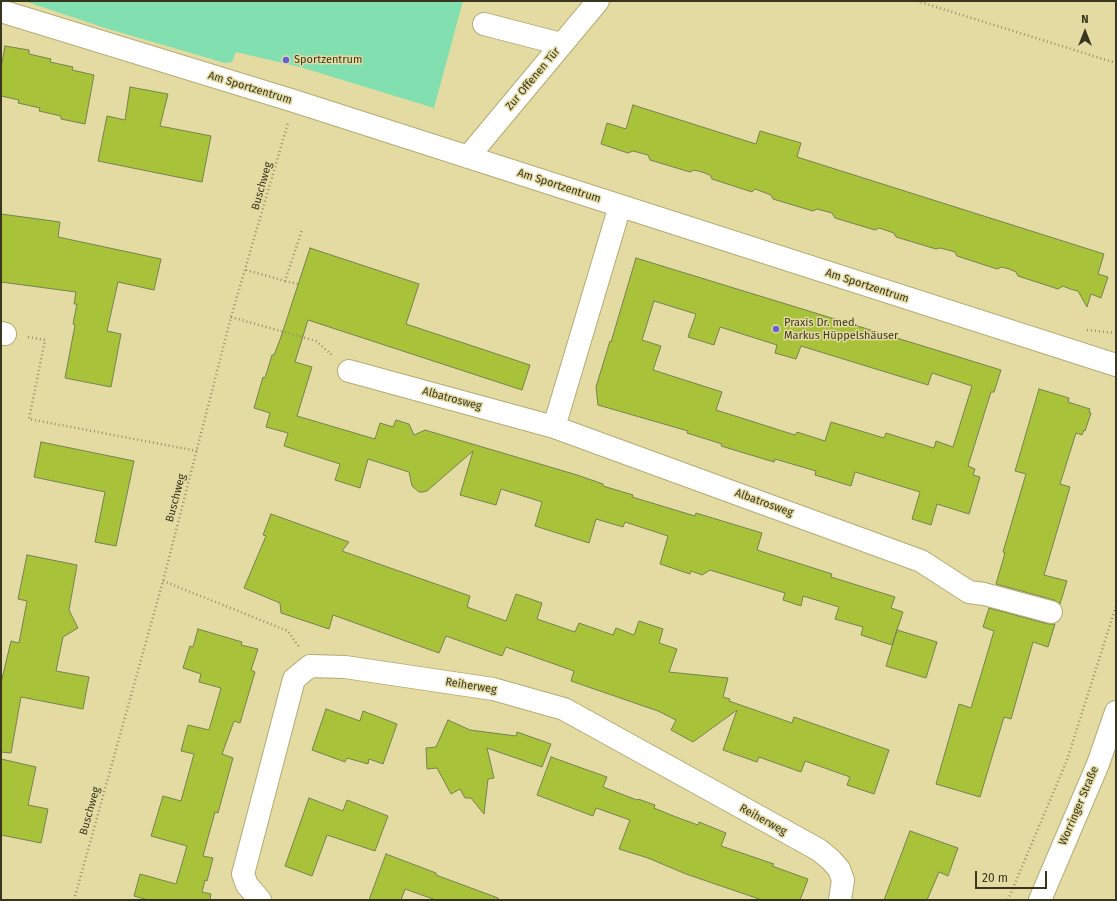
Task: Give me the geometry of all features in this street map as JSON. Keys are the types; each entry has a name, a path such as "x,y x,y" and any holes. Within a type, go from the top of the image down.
{"street":[{"name":"Zur Offenen Tür","path":"468,157 598,1"},
{"name":"Am Sportzentrum","path":"1,11 294,101 1116,365"},
{"path":"484,24 561,44"},
{"path":"554,427 620,206"},
{"name":"Albatrosweg","path":"349,371 554,427 921,561 969,592 984,594 1051,612"},
{"path":"260,900 247,885 243,874 294,679 310,666"},
{"name":"Reiherweg","path":"310,666 345,667 493,689 564,709 819,850 839,869 843,880 840,900"},
{"name":"Worringer Straße","path":"1040,900 1098,764 1116,712"}],"path":[{"path":"918,1 1116,63"},
{"name":"Buschweg","path":"74,900 163,581 231,317 246,270 294,101"},
{"path":"285,281 302,230"},
{"path":"246,270 298,284"},
{"path":"231,317 316,341 349,371"},
{"path":"1083,329 1116,333"},
{"path":"46,340 29,419 197,451"},
{"path":"163,581 288,631 310,666"},
{"path":"1008,900 1067,760 1116,606"}],"green space":[{"path":"24,1 463,1 434,108 300,67 236,52 232,62 225,63 105,28"}],"building":[{"path":"5,46 29,50 29,54 51,59 50,62 73,67 72,70 94,75 85,124 61,119 61,116 39,111 40,108 18,103 19,100 1,96 1,68"},
{"path":"130,87 168,94 160,126 211,136 202,182 98,161 107,116 125,120"},
{"path":"633,105 756,144 760,131 801,143 797,157 1104,254 1098,274 1108,277 1101,298 1091,294 1087,307 1078,291 1063,286 1058,289 1018,276 1016,272 1009,269 1002,267 997,269 957,256 955,252 940,248 936,249 896,237 894,233 879,228 875,230 835,218 832,213 817,209 813,211 773,199 771,195 755,189 752,192 712,179 710,175 702,172 694,170 690,172 650,160 648,155 633,151 628,153 601,144 607,123 626,129"},
{"path":"1,214 60,222 58,237 161,259 154,290 118,282 107,331 121,334 111,387 65,378 75,325 73,324 77,304 74,304 76,292 1,282"},
{"path":"310,248 419,284 406,324 530,365 522,390 308,320 295,362 312,367 297,416 375,439 380,423 393,427 396,420 409,424 414,435 425,430 577,475 603,484 603,486 633,495 632,497 695,516 696,513 762,533 757,550 832,574 831,577 895,597 891,608 903,612 892,645 861,635 863,627 835,619 839,607 803,596 801,606 783,600 785,593 710,570 702,575 691,571 690,574 660,564 668,536 625,522 623,527 596,519 589,543 535,526 542,502 501,489 496,505 460,495 473,451 427,491 419,492 412,486 409,472 368,459 360,488 335,480 340,464 284,446 288,433 266,427 270,413 254,408 263,377 265,378 272,355 274,355 281,337"},
{"path":"636,258 1001,370 994,392 991,392 968,466 975,469 973,475 980,477 969,514 937,504 931,525 912,519 920,492 855,472 851,486 815,475 816,471 775,459 774,462 721,446 722,444 687,433 688,431 598,405 596,387 610,341 611,342","holes":["654,301 696,314 688,337 714,345 720,327 777,345 775,353 796,359 801,346 928,385 932,373 972,386 953,447 936,441 934,448 886,433 884,438 831,422 825,441 797,432 795,435 716,410 722,392 653,370 661,346 642,340"]},
{"path":"1039,389 1069,398 1068,402 1090,409 1089,412 1091,413 1085,431 1084,430 1082,435 1076,433 1060,484 1070,487 1044,575 1067,581 1060,604 1054,600 996,584 1005,553 1003,552 1026,474 1015,471"},
{"path":"41,442 134,461 116,546 95,542 105,492 34,477"},
{"path":"271,514 349,542 342,551 470,596 467,607 506,621 516,594 542,603 537,619 575,632 579,623 613,635 616,628 634,635 639,621 663,629 659,643 677,649 669,672 728,678 723,697 730,699 729,701 792,723 794,717 889,750 874,794 847,785 850,777 805,761 801,772 759,757 757,762 723,750 737,710 693,742 671,730 676,720 658,711 571,681 574,671 506,647 502,656 446,636 439,653 333,615 329,629 281,613 280,603 244,588 266,536 263,535"},
{"path":"27,555 77,565 69,610 78,628 63,637 56,671 89,677 83,709 21,697 11,753 1,752 1,683 11,641 19,643 27,601 18,599"},
{"path":"989,608 1048,624 1055,624 1048,647 1033,642 1011,719 1004,717 980,797 936,784 959,704 971,708 994,631 983,627"},
{"path":"198,629 242,642 241,645 258,649 251,670 255,672 240,723 234,721 222,754 233,758 218,813 215,812 203,856 213,858 207,881 205,880 202,892 211,894 210,900 148,900 134,896 140,874 176,884 187,846 151,836 163,796 181,801 194,754 181,751 188,725 209,730 221,688 199,682 201,674 183,668 190,646 193,647"},
{"path":"897,630 937,642 926,678 886,666"},
{"path":"326,709 360,721 363,711 397,724 383,764 369,759 368,764 347,758 345,762 312,750"},
{"path":"448,720 470,730 516,736 517,732 551,744 542,767 487,748 494,778 488,779 484,814 471,798 465,798 460,789 451,794 437,768 427,769 426,748 436,747"},
{"path":"551,757 607,777 603,787 655,805 654,808 676,817 698,825 699,822 726,833 721,846 774,864 772,866 808,879 800,900 762,900 686,874 648,858 619,849 630,820 596,808 593,816 537,795"},
{"path":"1,759 36,767 28,805 48,809 41,843 1,835"},
{"path":"309,798 343,811 347,800 388,816 375,851 327,835 312,876 285,866"},
{"path":"910,831 958,848 948,876 939,872 927,900 884,900"},
{"path":"386,854 436,873 436,875 498,898 498,900 436,900 405,889 401,900 369,900"}],"place":[{"name":"Sportzentrum","path":"286,60"},
{"name":"Praxis Dr. med. Markus Hüppelshäuser","path":"776,329"}]}
